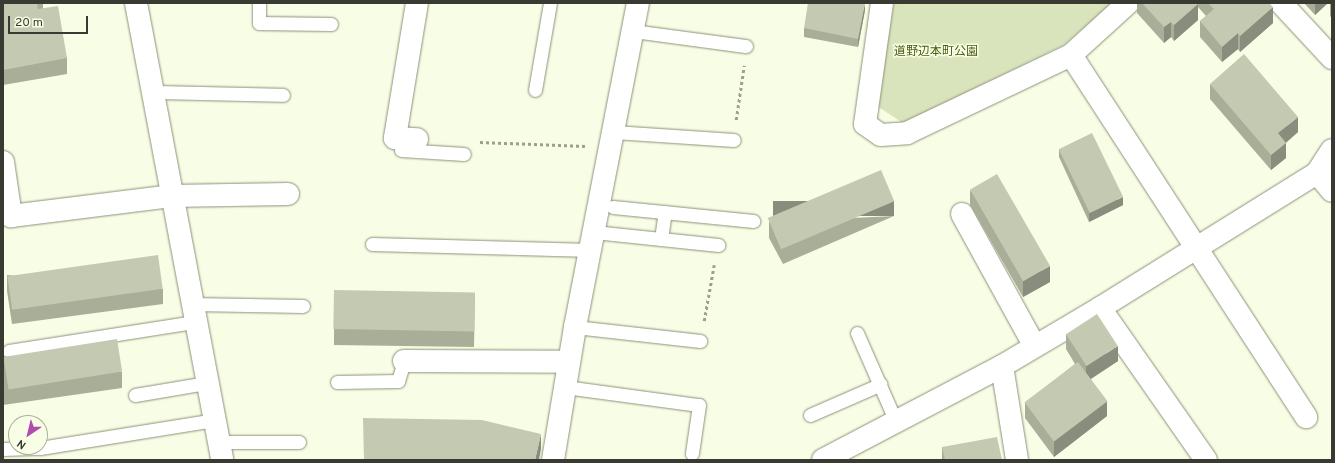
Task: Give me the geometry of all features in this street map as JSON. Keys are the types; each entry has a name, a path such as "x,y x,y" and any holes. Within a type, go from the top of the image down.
{"street":[{"path":"136,3 220,451"},
{"path":"411,146 395,138 417,3"},
{"path":"553,460 575,327 613,140 638,3"},
{"path":"882,3 865,124 881,135 907,133 1071,55 1128,3"},
{"path":"1281,3 1332,58"},
{"path":"1071,55 1306,417"},
{"path":"823,460 1002,366 1034,345 1100,308 1317,172 1332,150"},
{"path":"3,162 10,216 171,196 288,194"},
{"path":"1317,172 1332,191"},
{"path":"962,214 1034,345"},
{"path":"1100,308 1206,460"},
{"path":"404,361 569,362"},
{"path":"1002,366 1017,460"}],"lane":[{"path":"259,3 259,23 331,24"},
{"path":"535,90 550,3"},
{"path":"633,31 746,46"},
{"path":"152,92 283,95"},
{"path":"613,140 734,140"},
{"path":"411,146 464,154"},
{"path":"614,207 753,221"},
{"path":"662,239 665,212"},
{"path":"372,244 662,239 718,245"},
{"path":"9,351 194,313 303,306"},
{"path":"575,327 700,341"},
{"path":"857,333 881,384 896,422"},
{"path":"337,382 398,381 404,361"},
{"path":"134,395 207,383"},
{"path":"810,415 881,384"},
{"path":"565,387 699,405 692,453"},
{"path":"3,449 40,448 214,420"},
{"path":"220,451 299,442"}],"path":[{"path":"734,140 746,46"},
{"path":"472,142 613,140"},
{"path":"700,341 718,245"}],"green space":[{"name":"道野辺本町公園","path":"894,3 1112,3 1064,45 903,123 877,106"}],"building":[{"path":"3,3 37,3 38,9 58,6 67,58 3,70"},
{"path":"808,3 865,3 858,39 804,28"},
{"path":"1142,3 1198,4 1174,25 1171,22 1164,27"},
{"path":"1208,3 1269,3 1273,7 1240,36 1238,33 1222,47 1200,21 1214,9"},
{"path":"1244,54 1298,117 1278,133 1286,143 1271,155 1210,84"},
{"path":"1092,133 1123,197 1090,213 1059,149"},
{"path":"881,170 894,201 781,249 768,218"},
{"path":"997,174 1050,266 1023,281 970,190"},
{"path":"158,255 163,289 12,310 7,276"},
{"path":"334,290 475,292 474,331 333,329"},
{"path":"1097,314 1118,346 1087,366 1066,334"},
{"path":"117,339 122,372 9,390 3,357"},
{"path":"1078,362 1107,401 1054,441 1024,402"},
{"path":"363,418 482,420 541,434 535,460 364,460"},
{"path":"997,437 1002,460 945,460 942,447"}]}
